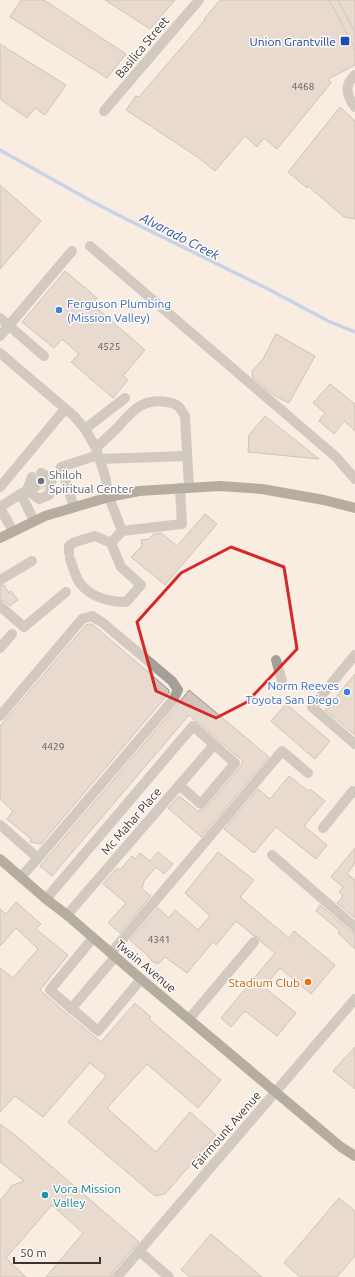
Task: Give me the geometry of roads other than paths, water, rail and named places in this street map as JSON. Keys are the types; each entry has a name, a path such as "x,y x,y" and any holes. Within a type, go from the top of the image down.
{"main road":[{"path":"0,538 45,516 109,497 139,490 220,486 262,489 324,500 355,508"},
{"name":"Twain Avenue","path":"0,859 341,1147 355,1156"}],"street":[{"name":"Basilica Street","path":"104,111 199,0"},
{"path":"355,75 348,83 348,90 349,98 355,107"},
{"path":"90,246 336,457 355,479"},
{"path":"0,336 72,251"},
{"path":"0,318 44,356"},
{"path":"0,353 74,416 85,429 98,454 109,497 122,531"},
{"path":"85,429 125,398"},
{"path":"98,454 130,413 145,403 160,401 173,403 179,406 185,416 187,456 182,524 122,531 111,543"},
{"path":"0,487 65,409"},
{"path":"74,507 62,474 61,467 98,454 187,456"},
{"path":"13,531 0,508 36,486 62,474"},
{"path":"34,521 36,475 36,486"},
{"path":"95,536 111,543 120,567 140,584 126,602 111,601 96,597 80,583 69,556 69,546 75,542 95,536"},
{"path":"0,580 32,561"},
{"path":"0,606 24,627 66,592"},
{"path":"0,716 82,619 92,616 103,623 172,681 178,690 174,700 21,877"},
{"path":"0,648 12,634"},
{"path":"355,655 312,707 355,744"},
{"path":"276,660 282,681"},
{"path":"46,899 192,726 235,763 201,804 179,785"},
{"name":"Mc Mahar Place","path":"67,915 214,745"},
{"path":"71,1009 113,955 282,751 308,773"},
{"path":"323,828 353,791 355,793"},
{"path":"0,826 38,858"},
{"path":"272,855 355,927"},
{"path":"93,938 50,990 71,1009 98,1031 141,979"},
{"path":"189,1019 254,942"},
{"name":"Fairmount Avenue","path":"117,1277 355,999"},
{"path":"139,1252 169,1277"}],"waterway":[{"name":"Alvarado Creek","path":"0,150 128,220 270,290 328,321 355,332"}],"tunnel":[{"path":"35,487 44,483"}],"tram line":[{"path":"329,0 355,49"},
{"path":"338,0 355,32"}],"place":[{"name":"Union Grantville","path":"345,41"},
{"name":"Ferguson Plumbing (Mission Valley)","path":"59,310"},
{"name":"Shiloh Spiritual Center","path":"41,481"},
{"name":"Norm Reeves Toyota San Diego","path":"347,692"},
{"name":"Stadium Club","path":"308,982"},
{"name":"Vora Mission Valley","path":"45,1195"}]}
